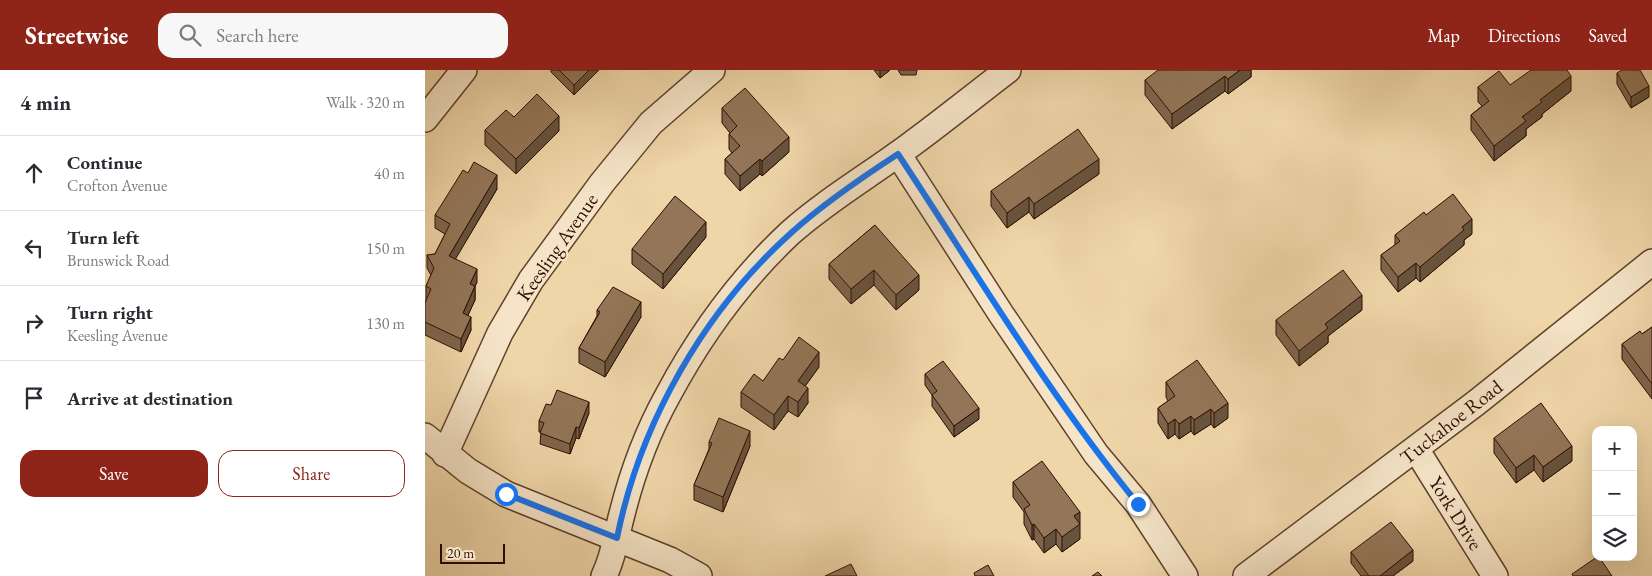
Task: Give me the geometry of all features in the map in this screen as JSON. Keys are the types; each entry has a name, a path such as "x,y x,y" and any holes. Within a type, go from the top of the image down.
{"street":[{"path":"425,119 464,70"},
{"name":"Keesling Avenue","path":"445,454 500,333 531,280 602,183 651,123 712,70"},
{"path":"605,576 613,555 629,491 667,396 694,349 725,304 760,263 791,232 843,191 898,154 1007,70"},
{"path":"898,154 1001,314 1097,454 1138,504 1185,576"},
{"name":"Tuckahoe Road","path":"1246,576 1416,449 1652,262"},
{"path":"425,436 445,454 506,494 669,560 699,576"},
{"name":"York Drive","path":"1416,449 1495,576"}],"building":[{"path":"559,70 589,70 574,85"},
{"path":"1158,70 1240,70 1228,79 1225,76 1172,114 1145,80"},
{"path":"1531,70 1567,70 1571,76 1540,100 1542,102 1522,117 1526,121 1494,146 1471,115 1489,101 1478,87 1499,71 1510,85"},
{"path":"1622,70 1640,70 1649,86 1631,97 1617,73"},
{"path":"745,88 789,137 762,161 760,159 740,176 725,159 740,146 729,134 737,126 722,108"},
{"path":"537,94 559,116 516,159 485,130 506,110 514,117"},
{"path":"1078,129 1099,159 1034,204 1029,197 1007,213 991,191"},
{"path":"474,162 497,175 449,256 477,269 470,284 475,286 463,313 471,317 461,339 425,322 425,303 431,289 426,286 434,268 427,255 435,254 450,224 435,215 463,170 468,173"},
{"path":"1453,194 1472,219 1462,227 1464,230 1420,267 1416,263 1398,277 1381,255 1400,241 1395,235 1424,212 1426,215"},
{"path":"675,196 706,222 663,274 632,249"},
{"path":"875,225 919,275 896,295 874,270 851,289 829,264"},
{"path":"1343,270 1362,295 1325,324 1328,328 1299,351 1276,320"},
{"path":"613,287 641,302 605,362 579,348 600,312 597,310"},
{"path":"1652,327 1652,384 1622,344 1640,331 1642,334"},
{"path":"799,337 819,352 798,381 808,388 798,402 788,396 774,415 741,392 754,374 763,381 779,358 783,360"},
{"path":"1197,360 1228,403 1214,413 1211,409 1194,420 1191,416 1179,424 1175,419 1168,424 1158,408 1175,396 1166,382"},
{"path":"943,361 979,408 954,426 932,395 937,391 925,374"},
{"path":"557,390 589,402 579,428 576,427 570,444 540,433 544,423 539,421 546,404 551,405"},
{"path":"1541,403 1572,446 1543,467 1534,455 1516,468 1494,438"},
{"path":"719,418 750,431 723,497 694,485 712,443 709,442"},
{"path":"1042,461 1080,512 1074,516 1080,524 1062,537 1056,529 1044,538 1034,524 1032,525 1024,509 1030,505 1013,482"},
{"path":"1391,522 1413,550 1380,576 1369,576 1351,552"},
{"path":"1592,560 1602,561 1612,576 1573,576 1572,574"},
{"path":"851,564 857,576 825,576"},
{"path":"988,565 994,576 975,576 974,573"},
{"path":"1098,572 1102,576 1092,576"}],"route":[{"path":"506,494 617,538 629,491 642,454 667,396 694,349 725,304 760,263 791,232 843,191 898,154 1001,314 1097,454 1138,504"}]}
